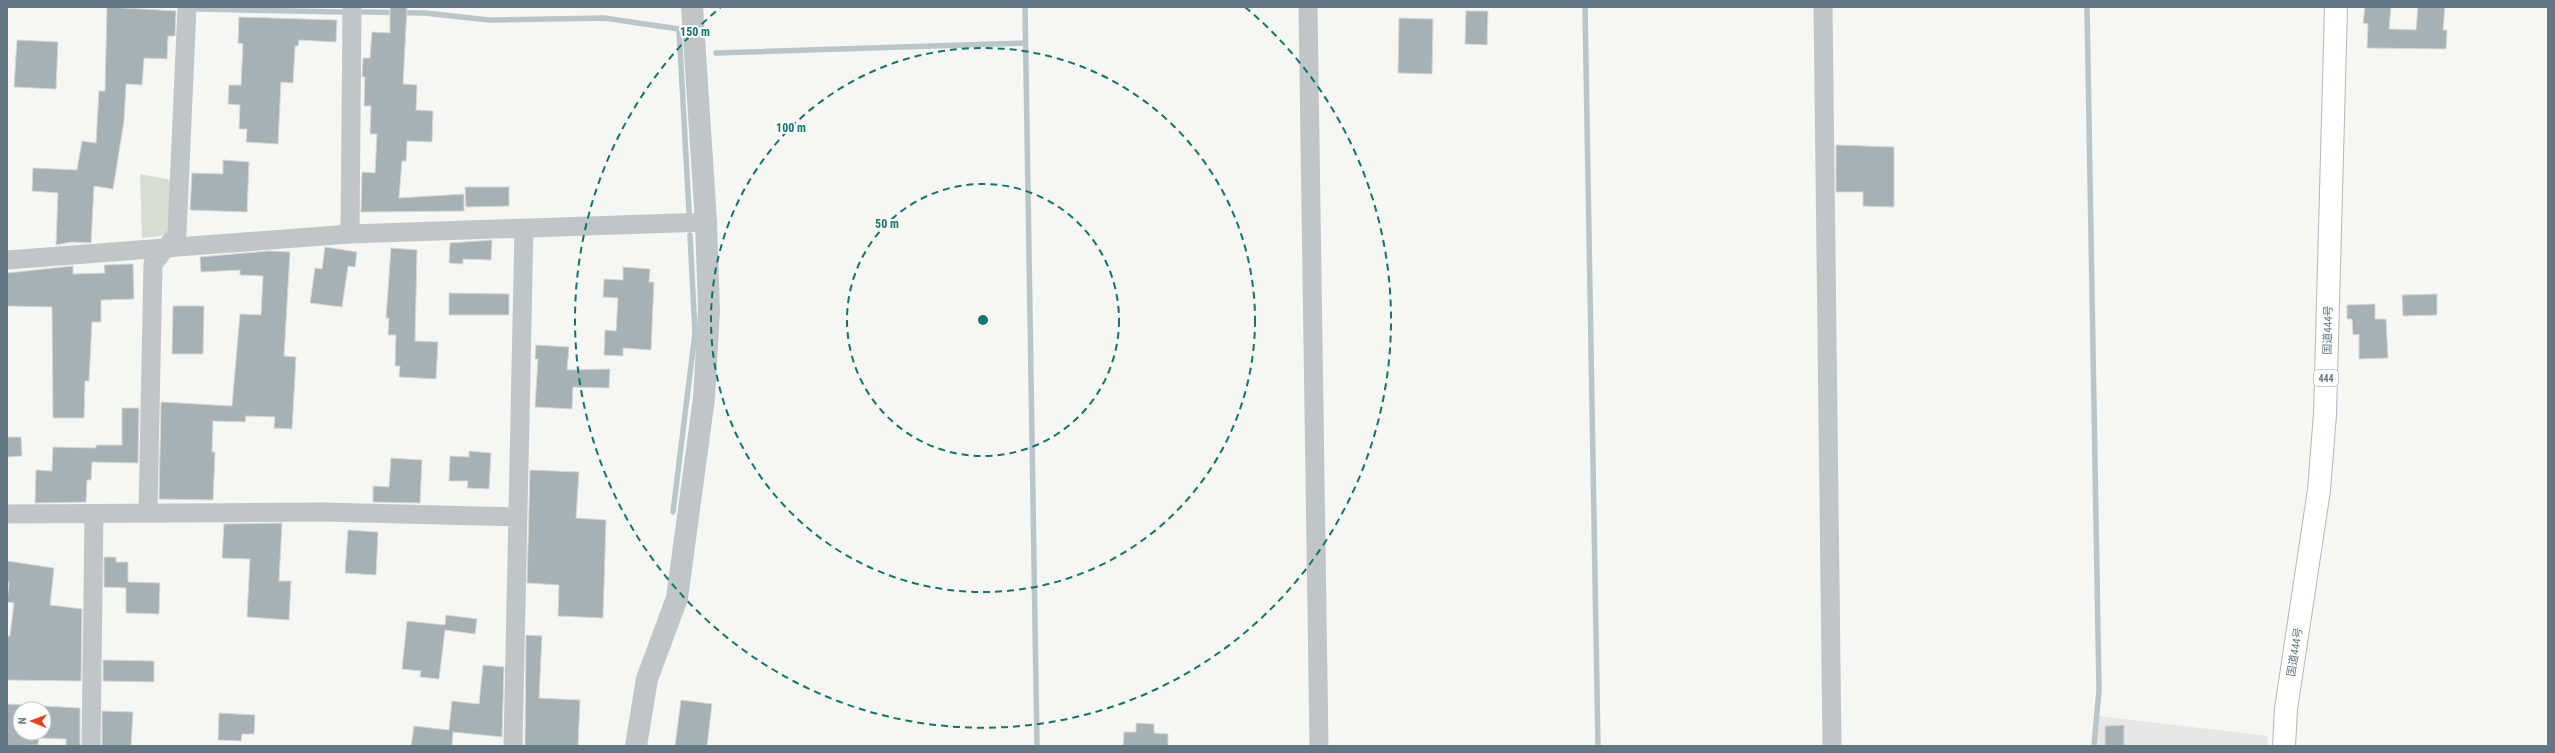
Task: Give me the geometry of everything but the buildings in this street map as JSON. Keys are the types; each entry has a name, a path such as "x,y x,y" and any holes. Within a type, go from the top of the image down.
{"highway":[{"name":"国道444号","path":"2284,746 2286,709 2319,490 2325,414 2336,7"}],"street":[{"path":"148,512 153,264 177,234 187,7"},
{"path":"350,234 352,7"},
{"path":"636,746 648,678 677,598 703,406 709,310 706,222 692,7"},
{"path":"1308,7 1319,746"},
{"path":"1823,7 1832,746"},
{"path":"7,260 350,234 706,222"},
{"path":"513,746 524,228"},
{"path":"7,514 94,514 148,512 412,513 518,517"},
{"path":"91,746 94,514"}],"shaded area":[{"path":"140,174 172,180 169,235 142,238"},
{"path":"2099,716 2268,736 2267,746 2097,746"}],"waterway":[{"path":"1025,7 1037,746"},
{"path":"1585,7 1598,746"},
{"path":"2087,7 2099,690 2094,746"},
{"path":"198,9 343,12"},
{"path":"363,12 425,13 489,20 604,18 679,29 689,211"},
{"path":"716,53 1025,43"},
{"path":"673,512 695,333 690,235"}]}
